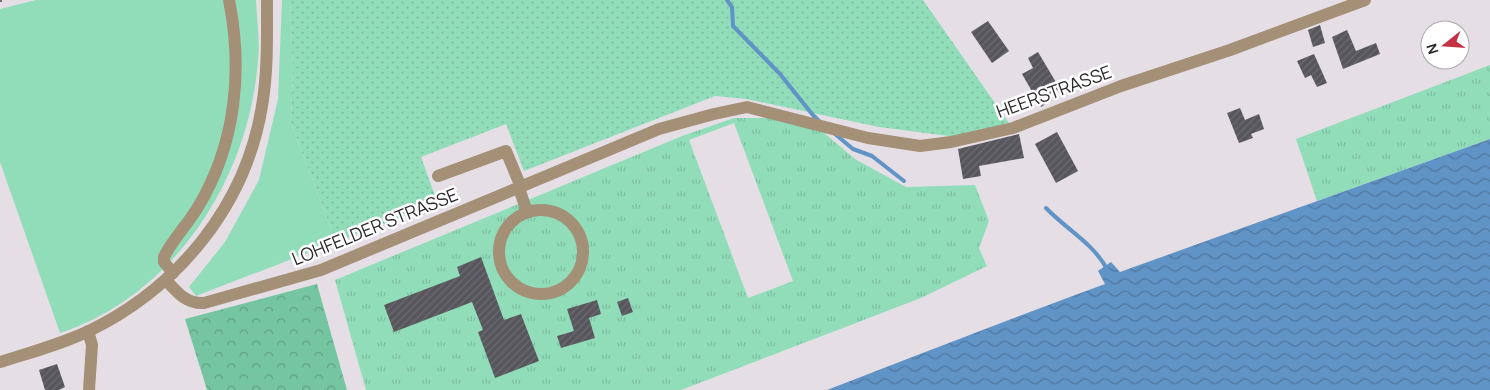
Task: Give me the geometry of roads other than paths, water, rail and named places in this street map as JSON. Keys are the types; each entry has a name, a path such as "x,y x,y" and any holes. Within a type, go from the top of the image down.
{"street":[{"path":"169,276 164,257 207,190 221,159 231,120 235,101 237,60 229,0"},
{"path":"0,362 88,331 142,299 169,276 202,242 233,193 251,149 263,96 267,48 267,0"},
{"name":"HEERSTRASSE","path":"747,107 812,122 868,138 920,146 951,142 1013,128 1121,86 1249,43 1364,0"},
{"name":"LOHFELDER STRASSE","path":"169,276 177,293 187,300 199,303 321,270 659,130 747,107"},
{"path":"438,176 506,151 520,187 527,212"},
{"path":"540,209 554,211 576,227 582,240 584,253 578,273 564,288 551,294 537,295 523,291 507,277 498,257 499,243 504,230 514,219 527,212 540,209"},
{"path":"88,331 92,345 90,390"}],"water":[{"path":"1490,139 1490,390 827,390 1105,284 1098,271 1111,262 1120,272"}],"waterway":[{"path":"727,0 732,7 733,26 780,74 820,122"},
{"path":"835,134 853,149 872,156 904,181"},
{"path":"1046,208 1087,244 1107,269"}]}
